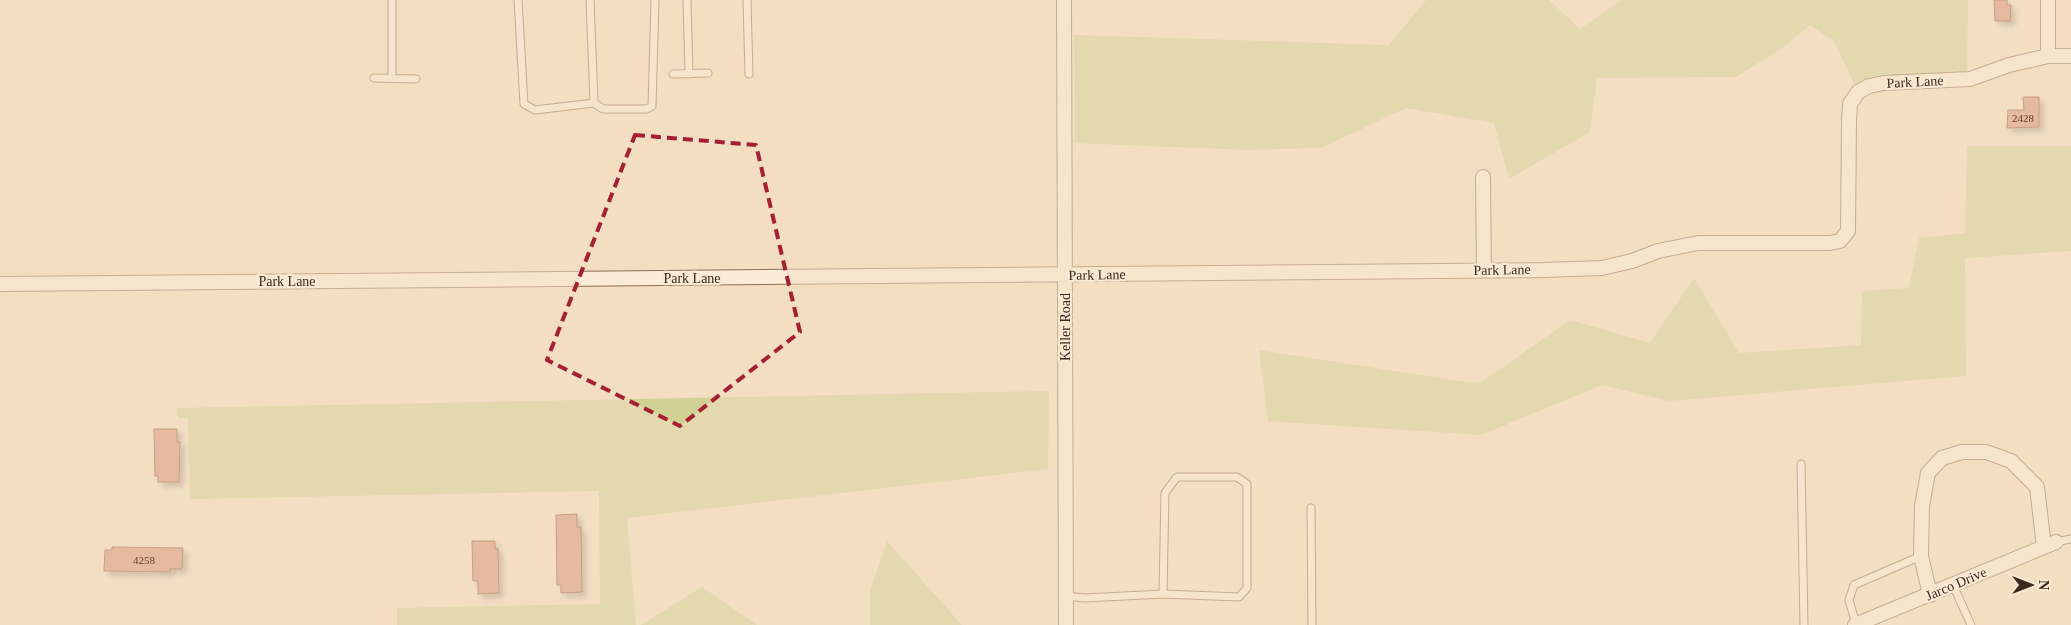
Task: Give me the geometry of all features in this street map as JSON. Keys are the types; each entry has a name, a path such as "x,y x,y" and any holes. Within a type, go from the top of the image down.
{"street":[{"name":"Keller Road","path":"1064,0 1066,625"},
{"path":"2048,0 2048,56 2071,56"},
{"name":"Park Lane","path":"0,284 1065,275 1602,268 1632,261 1658,250 1698,243 1830,243 1840,241 1848,231 1850,104 1858,92 1869,86 1884,83 1970,79 2009,65 2048,56"},
{"path":"1482,177 1484,270"},
{"path":"1930,595 1921,556 1922,506 1928,473 1942,458 1962,452 1986,452 2011,461 2037,487 2050,545"},
{"name":"Jarco Drive","path":"1856,625 2050,545"}],"lane":[{"path":"392,0 392,78"},
{"path":"518,0 524,104 535,110 594,103 603,109 647,109 652,106 655,0"},
{"path":"590,0 594,103"},
{"path":"687,0 689,74"},
{"path":"747,0 749,74"},
{"path":"673,74 708,73"},
{"path":"374,78 416,79"},
{"path":"1801,464 1804,625"},
{"path":"1066,596 1085,598 1163,594 1238,597 1247,588 1247,484 1237,477 1177,477 1165,493 1163,594"},
{"path":"1311,508 1312,625"},
{"path":"2050,545 2071,540"},
{"path":"1856,625 1849,600 1854,585 1921,556"},
{"path":"1953,585 1971,625"}],"highlighted area":[{"path":"635,135 756,145 800,332 680,426 547,360"}],"shaded area":[{"path":"1426,0 1549,0 1580,29 1622,0 1968,0 1967,79 1858,92 1834,41 1810,25 1781,49 1736,77 1597,78 1590,132 1509,179 1494,123 1406,108 1321,148 1246,150 1075,143 1074,35 1389,45"},
{"path":"1967,146 2071,146 2071,251 1965,258 1966,376 1669,401 1602,385 1481,435 1268,421 1259,350 1479,384 1570,320 1650,343 1694,278 1739,353 1861,345 1862,291 1909,288 1919,238 1965,233"},
{"path":"1049,391 1048,469 627,518 636,625 397,625 397,608 600,604 599,491 190,499 188,418 178,418 177,408"},
{"path":"887,541 962,625 870,625 870,591"},
{"path":"702,587 757,625 641,625"}],"building":[{"path":"1994,0 2007,0 2007,5 2011,5 2010,21 1995,21"},
{"path":"2023,97 2039,97 2039,127 2007,128 2008,110 2024,110"},
{"path":"154,429 177,429 177,442 180,442 179,482 158,482 158,476 155,476"},
{"path":"577,514 577,527 581,527 582,592 561,593 561,585 557,585 556,515"},
{"path":"472,541 495,541 495,549 498,549 499,593 478,594 478,581 473,581"},
{"path":"112,547 183,548 182,569 170,569 170,572 104,571 105,550 112,550"}]}
